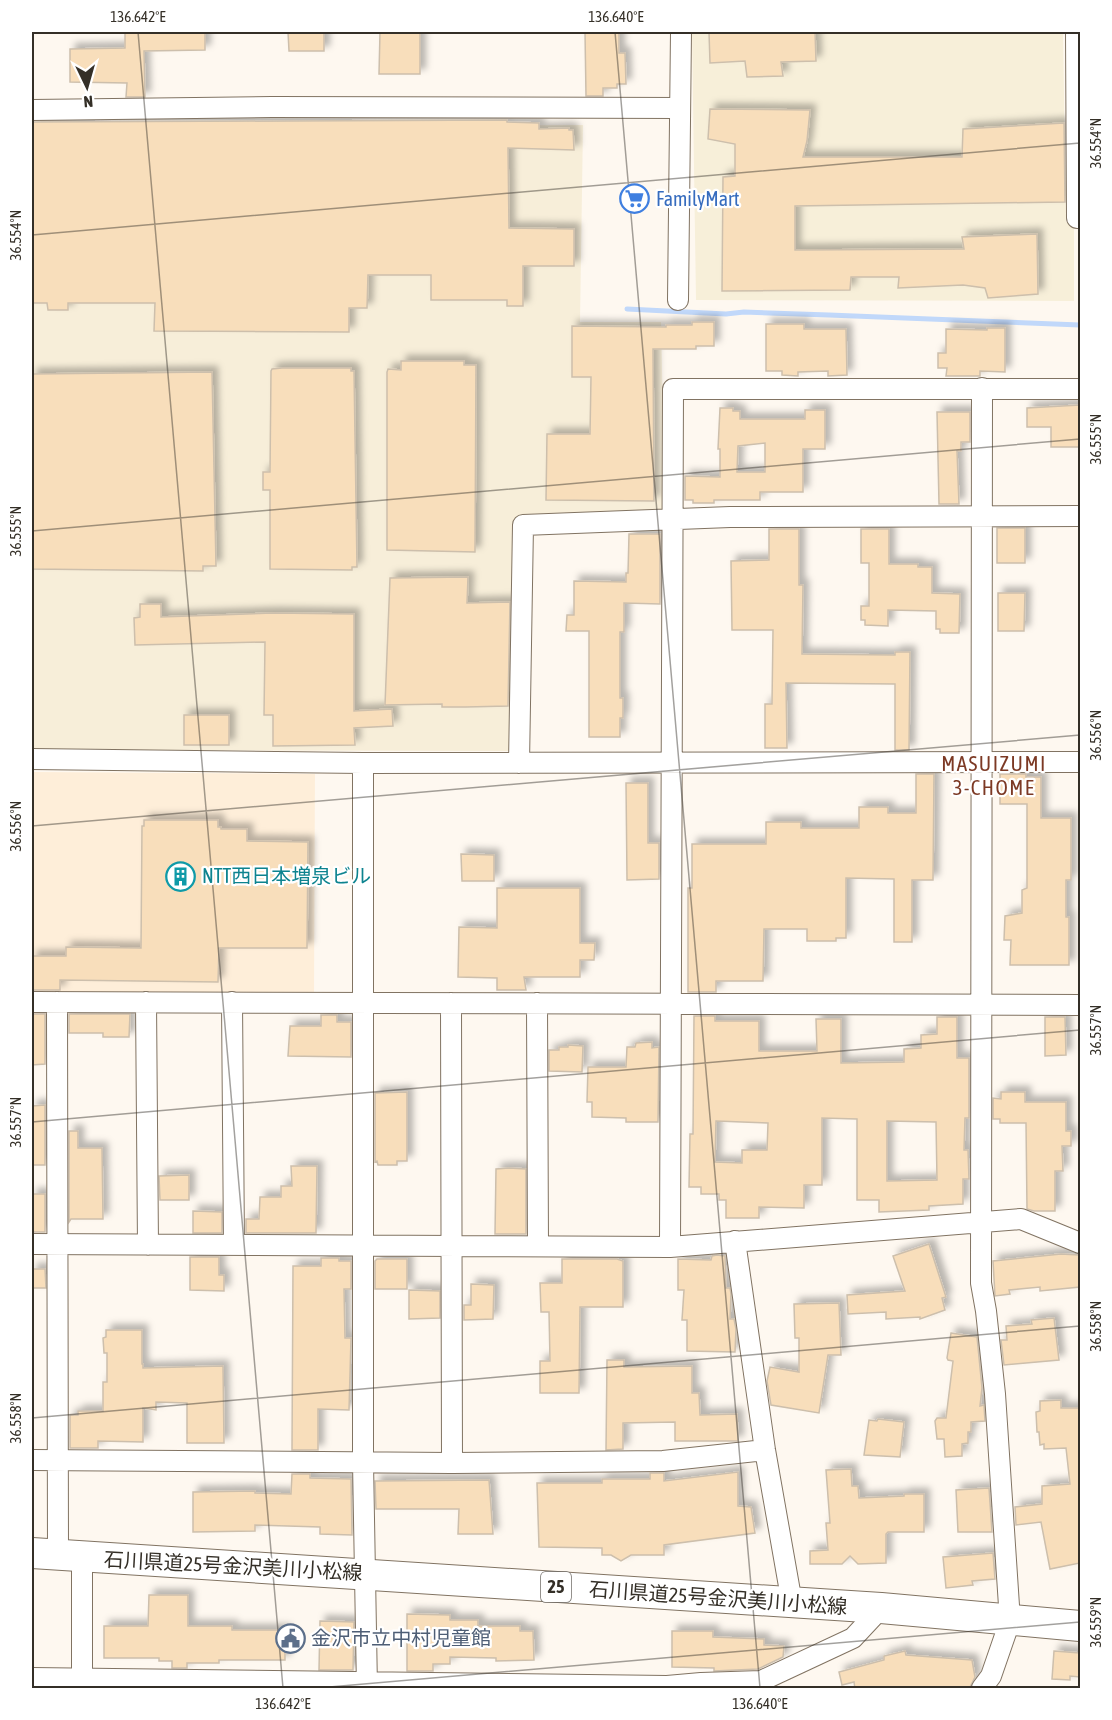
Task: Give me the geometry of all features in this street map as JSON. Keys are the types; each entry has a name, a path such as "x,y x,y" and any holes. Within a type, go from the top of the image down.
{"main road":[{"name":"石川県道25号金沢美川小松線","path":"57,1555 881,1608 1080,1626"}],"street":[{"path":"678,300 681,32"},
{"path":"1076,32 1079,105 1077,218 1080,218"},
{"path":"32,110 272,107 680,108"},
{"path":"982,388 981,1283 995,1394 1010,1621 991,1676 982,1689"},
{"path":"670,1247 673,389 1080,389"},
{"path":"519,763 523,525 673,518 1080,516"},
{"path":"32,759 363,763 1080,762"},
{"path":"363,763 363,1462 367,1685"},
{"path":"32,1002 1080,1005"},
{"path":"57,1002 57,1555 82,1679"},
{"path":"146,1002 148,1245"},
{"path":"232,1002 234,1245"},
{"path":"451,1003 452,1463"},
{"path":"537,1003 538,1246"},
{"path":"32,1244 670,1247 1021,1220 1080,1243"},
{"path":"735,1241 765,1450 792,1603"},
{"path":"32,1460 452,1463 663,1461 765,1450"},
{"path":"32,1678 367,1685 702,1686 761,1681 853,1638 881,1608"}],"shaded area":[{"path":"692,32 1063,32 1066,222 1074,224 1074,301 696,300"},
{"path":"583,125 580,322 661,322 665,516 515,519 510,751 32,750 32,128"},
{"path":"32,772 315,774 314,996 32,995"}],"building":[{"path":"125,32 205,32 205,50 144,51 145,97 126,97 127,83 70,82 70,49 125,48"},
{"path":"288,32 324,32 324,51 289,51"},
{"path":"380,32 420,32 420,74 379,74"},
{"path":"585,32 619,32 619,53 625,53 626,84 617,84 617,88 603,88 603,96 586,96"},
{"path":"709,32 815,32 816,61 781,62 783,76 747,77 745,61 710,63"},
{"path":"710,109 810,110 803,157 962,157 963,129 1064,123 1065,202 795,206 795,250 964,249 962,237 1037,234 1038,294 988,298 985,288 963,285 898,288 899,277 851,277 850,290 722,291 723,177 735,176 735,144 708,139"},
{"path":"507,120 507,122 539,123 539,129 569,128 573,130 574,150 508,148 509,228 574,229 574,266 523,266 523,306 507,306 507,300 431,300 431,275 368,275 367,308 349,308 349,332 154,331 155,303 68,303 68,310 48,310 47,303 32,303 32,122"},
{"path":"692,322 714,322 714,346 696,346 696,349 653,349 654,501 546,500 547,434 590,434 591,377 572,377 572,326 666,327 666,325 692,325"},
{"path":"766,324 804,324 804,329 846,329 847,375 828,376 828,371 798,372 798,376 782,375 782,371 766,371"},
{"path":"987,328 1005,328 1005,372 980,371 980,376 946,376 947,368 938,368 938,353 946,353 946,329 987,330"},
{"path":"401,361 464,361 464,365 476,365 475,552 387,550 387,372 388,369 401,370"},
{"path":"282,368 351,368 351,371 354,371 357,567 352,567 352,570 270,569 270,490 263,490 263,472 270,472 271,371"},
{"path":"212,372 216,566 203,566 203,571 32,569 32,374"},
{"path":"1080,405 1080,447 1051,447 1051,427 1027,427 1027,408"},
{"path":"720,408 733,408 733,411 740,411 740,419 805,419 805,410 825,410 825,449 803,449 803,492 760,492 760,500 714,500 714,503 693,503 693,500 685,500 685,476 720,477 720,449 718,449","holes":["765,443 765,472 737,472 738,446"]},
{"path":"937,412 970,412 970,442 961,442 961,451 957,451 959,504 939,504"},
{"path":"997,528 1025,528 1025,563 997,563"},
{"path":"769,529 799,529 799,585 803,585 802,654 895,655 895,652 910,652 909,750 895,750 895,684 786,683 787,748 765,748 765,704 772,704 773,630 732,630 731,561 769,560"},
{"path":"861,529 889,529 889,564 918,564 918,567 932,567 932,593 960,594 959,633 940,633 940,629 936,629 936,611 888,610 888,626 865,625 865,620 861,620 861,606 869,606 869,563 861,563"},
{"path":"629,534 660,534 660,604 624,603 624,632 620,632 620,698 623,698 623,718 620,718 620,737 589,737 589,631 566,631 567,615 574,615 574,581 626,582"},
{"path":"468,577 467,603 510,602 508,706 385,705 390,578"},
{"path":"998,593 1025,593 1024,631 998,631"},
{"path":"140,604 161,604 161,617 273,613 354,614 354,711 392,709 393,726 354,728 355,745 273,746 273,715 264,715 265,642 135,645 134,618 140,617"},
{"path":"184,715 229,715 229,745 184,745"},
{"path":"916,774 934,774 933,880 912,880 912,942 894,942 894,879 846,878 846,938 836,938 836,941 807,941 807,929 764,929 763,981 716,981 716,992 688,992 688,888 692,888 692,844 766,844 766,822 801,822 801,828 859,828 859,807 888,807 888,813 916,813"},
{"path":"1000,774 1026,774 1026,777 1041,777 1041,818 1071,818 1071,880 1066,880 1069,965 1010,965 1011,940 1004,940 1005,916 1022,913 1022,890 1027,888 1027,804 1000,804"},
{"path":"626,783 648,783 648,843 659,843 659,879 627,880"},
{"path":"144,820 218,820 218,827 221,829 247,829 247,841 308,842 307,948 219,948 218,982 60,980 60,990 32,990 32,956 66,956 66,947 141,948 142,826 144,826"},
{"path":"461,854 494,855 494,881 462,881"},
{"path":"497,888 580,888 580,943 595,943 594,960 580,960 580,977 524,977 526,990 497,990 497,978 458,977 459,927 497,928"},
{"path":"32,1014 45,1014 45,1064 32,1065"},
{"path":"69,1014 130,1014 129,1037 103,1037 103,1033 69,1033"},
{"path":"321,1015 337,1015 337,1022 351,1022 351,1057 288,1056 290,1026 321,1026"},
{"path":"694,1016 715,1016 715,1021 759,1021 759,1051 817,1051 816,1019 841,1019 841,1063 904,1062 904,1049 921,1048 921,1035 937,1034 937,1017 957,1017 957,1058 969,1058 969,1118 965,1118 964,1150 968,1150 969,1179 963,1179 963,1204 929,1206 929,1210 879,1212 879,1200 857,1200 857,1119 822,1118 822,1185 804,1185 804,1208 759,1207 759,1218 726,1218 726,1200 719,1200 719,1194 701,1194 701,1187 689,1187 690,1134 693,1134","holes":["716,1121 768,1123 767,1150 742,1150 742,1163 715,1162","887,1121 936,1122 937,1180 887,1181"]},
{"path":"1045,1017 1065,1017 1066,1055 1045,1056"},
{"path":"652,1042 652,1048 659,1047 658,1122 626,1122 626,1118 592,1117 592,1102 587,1102 588,1067 626,1067 627,1047 635,1047 636,1043"},
{"path":"568,1045 583,1046 582,1072 549,1071 549,1050 559,1050 559,1047 568,1047"},
{"path":"407,1092 407,1161 397,1161 397,1165 378,1165 377,1161 375,1162 375,1093"},
{"path":"1001,1092 1025,1092 1025,1102 1066,1102 1066,1131 1071,1131 1071,1146 1062,1146 1063,1171 1055,1171 1055,1211 1027,1209 1026,1123 1000,1123 1000,1119 993,1119 993,1098 1001,1099"},
{"path":"45,1105 45,1165 32,1165 32,1106"},
{"path":"69,1131 78,1131 78,1148 102,1148 103,1219 71,1219 69,1222"},
{"path":"291,1166 317,1166 316,1233 246,1233 246,1219 259,1219 260,1197 281,1197 281,1186 292,1186"},
{"path":"496,1169 526,1169 526,1234 495,1234"},
{"path":"189,1175 189,1200 160,1200 159,1176"},
{"path":"32,1194 45,1194 45,1232 32,1232"},
{"path":"193,1211 222,1212 222,1233 193,1233"},
{"path":"929,1244 946,1297 942,1298 945,1310 920,1319 920,1317 886,1319 886,1312 848,1314 847,1295 905,1291 893,1256"},
{"path":"1061,1254 1079,1255 1080,1287 1040,1291 1040,1287 1009,1290 1010,1294 995,1296 993,1261"},
{"path":"712,1256 725,1256 726,1288 730,1288 731,1294 730,1319 734,1319 736,1329 735,1352 687,1351 687,1320 682,1320 684,1290 678,1290 678,1259 711,1260"},
{"path":"190,1257 219,1257 219,1275 224,1275 224,1291 190,1290"},
{"path":"321,1258 351,1261 351,1289 344,1289 345,1338 351,1338 349,1410 318,1409 318,1450 292,1450 293,1266 321,1266"},
{"path":"377,1259 407,1259 407,1289 375,1289 375,1261"},
{"path":"562,1259 617,1259 623,1261 623,1307 580,1307 579,1393 540,1393 540,1361 550,1361 549,1312 541,1312 540,1283 562,1283"},
{"path":"32,1269 45,1269 46,1288 32,1288"},
{"path":"471,1284 494,1285 493,1319 464,1320 464,1305 471,1305"},
{"path":"409,1290 440,1291 440,1318 409,1319"},
{"path":"839,1303 841,1355 828,1355 819,1413 771,1405 767,1381 770,1367 799,1372 799,1338 795,1338 794,1304"},
{"path":"1054,1318 1059,1360 1004,1365 1001,1340 1007,1340 1006,1326 1032,1324 1031,1320"},
{"path":"106,1330 142,1330 143,1368 223,1366 224,1443 187,1443 187,1403 156,1402 156,1410 143,1408 143,1442 98,1441 98,1448 70,1448 70,1415 78,1415 78,1411 103,1411 103,1382 107,1382 107,1353 104,1353 103,1338 106,1337"},
{"path":"951,1333 977,1337 982,1388 980,1406 984,1405 985,1421 971,1422 968,1443 962,1444 962,1456 945,1457 944,1439 937,1439 935,1421 937,1418 946,1418 953,1361 947,1358"},
{"path":"607,1360 624,1360 624,1367 692,1366 692,1393 699,1393 700,1415 737,1414 738,1441 675,1441 675,1422 623,1423 623,1449 606,1450"},
{"path":"1061,1400 1061,1408 1080,1408 1080,1563 1050,1569 1041,1522 1016,1525 1015,1507 1042,1504 1042,1486 1070,1484 1066,1448 1044,1449 1044,1444 1040,1445 1039,1432 1037,1432 1036,1412 1040,1411 1040,1401"},
{"path":"878,1419 904,1422 900,1457 864,1455 869,1420 877,1421"},
{"path":"851,1469 852,1486 858,1486 859,1498 924,1494 924,1532 888,1532 886,1534 886,1563 858,1564 850,1556 842,1564 810,1564 810,1551 828,1550 826,1523 830,1523 826,1470"},
{"path":"738,1472 738,1506 751,1507 755,1533 664,1545 664,1555 631,1555 621,1561 611,1555 602,1555 602,1548 539,1547 537,1483 602,1483 602,1479 650,1479 650,1473 664,1473 664,1481"},
{"path":"292,1474 310,1474 310,1478 351,1479 352,1535 320,1534 320,1527 255,1525 255,1531 193,1532 193,1492 255,1491 255,1493 291,1494"},
{"path":"489,1480 493,1534 458,1534 459,1509 376,1509 375,1481"},
{"path":"989,1488 992,1532 958,1532 956,1490"},
{"path":"993,1553 995,1579 972,1581 973,1585 946,1588 943,1557"},
{"path":"149,1595 188,1595 188,1626 232,1626 232,1630 285,1630 285,1660 219,1660 219,1663 187,1663 187,1668 172,1668 172,1661 159,1661 159,1658 104,1658 104,1626 148,1626"},
{"path":"407,1614 450,1615 450,1620 478,1620 478,1626 520,1626 520,1631 533,1631 534,1660 496,1661 496,1658 450,1657 450,1664 433,1664 433,1671 407,1671"},
{"path":"320,1621 354,1622 353,1670 319,1670"},
{"path":"672,1631 713,1631 713,1637 764,1639 764,1645 784,1646 783,1657 758,1669 714,1671 714,1668 672,1667"},
{"path":"905,1651 906,1655 972,1660 975,1677 970,1687 963,1689 855,1689 854,1682 842,1685 839,1672 884,1660 884,1656"},
{"path":"1054,1651 1080,1653 1080,1677 1070,1676 1070,1680 1052,1679"}],"waterway":[{"path":"627,309 1080,325"}],"place":[{"name":"FamilyMart","path":"635,199"},
{"name":"NTT西日本増泉ビル","path":"181,876"},
{"name":"金沢市立中村児童館","path":"290,1638"}],"district":[{"name":"MASUIZUMI 3-CHOME","path":"994,776"}]}
